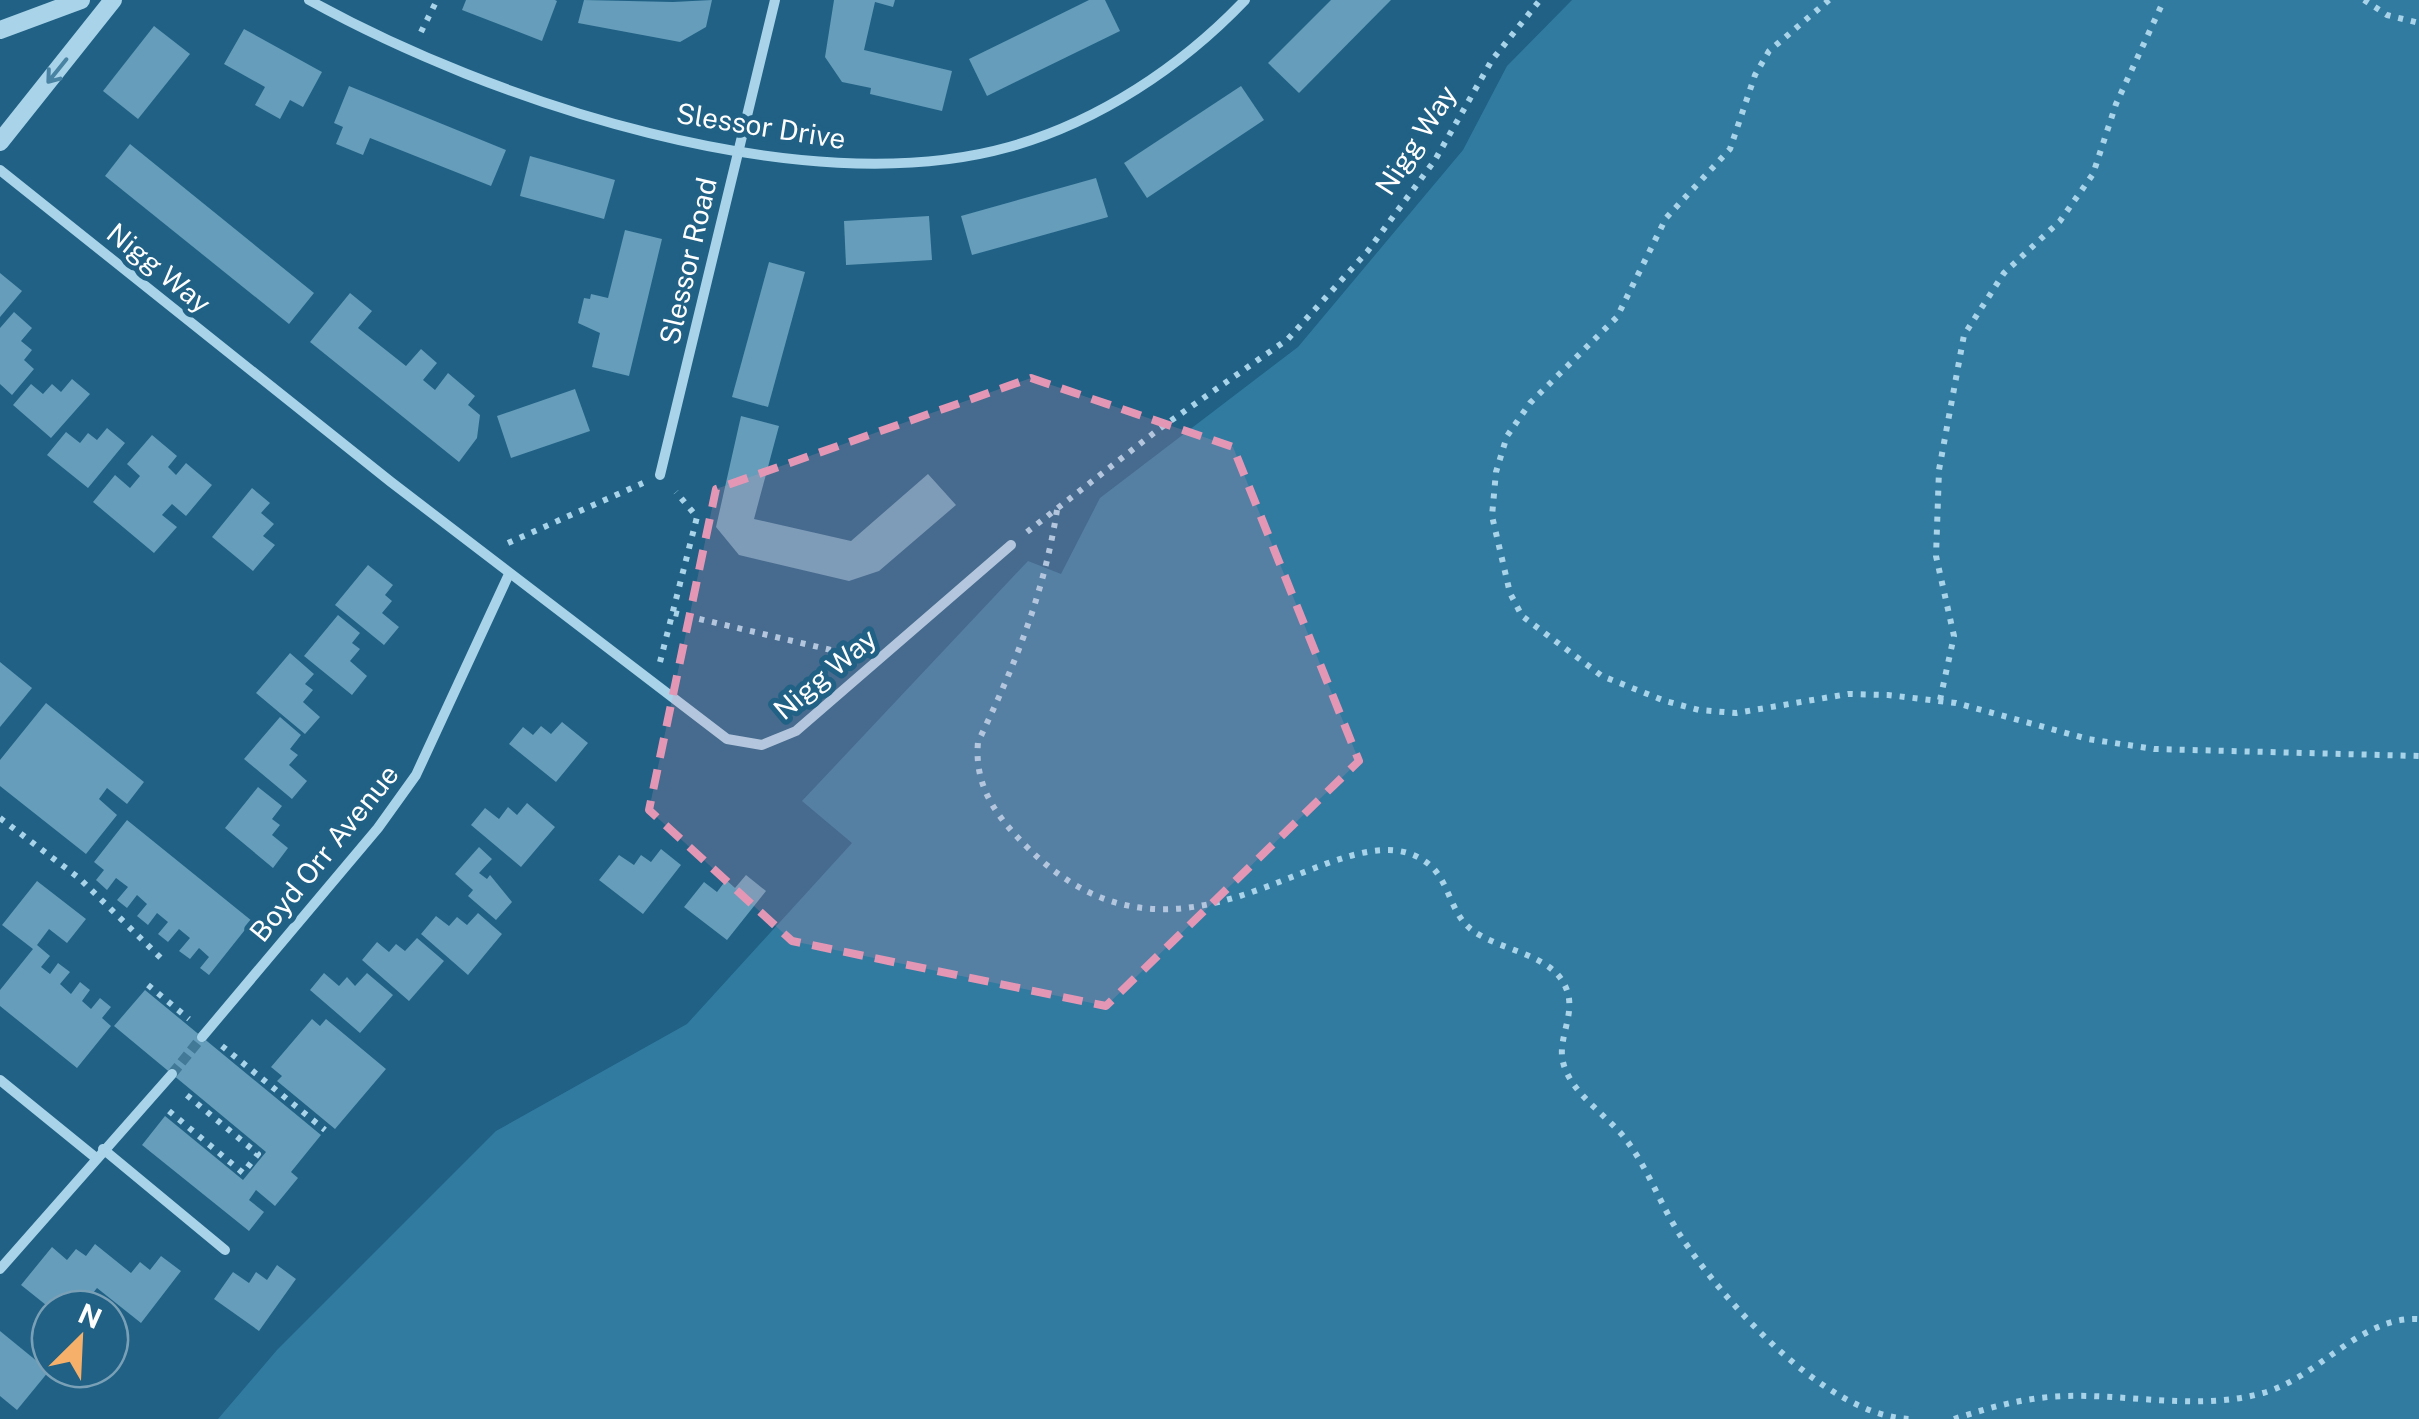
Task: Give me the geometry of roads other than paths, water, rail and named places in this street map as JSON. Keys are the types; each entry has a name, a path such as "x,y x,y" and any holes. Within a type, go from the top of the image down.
{"street":[{"path":"0,30 81,0"},
{"path":"0,142 113,0"},
{"name":"Slessor Drive","path":"309,0 412,52 540,99 638,128 834,164 928,162 1009,147 1092,115 1164,72 1244,0"},
{"name":"Slessor Road","path":"660,474 775,0"},
{"name":"Nigg Way","path":"0,170 484,554 712,730 744,745 762,745 796,731 1011,546"},
{"name":"Boyd Orr Avenue","path":"204,1035 378,828 416,775 510,574"},
{"path":"0,1080 225,1250"},
{"path":"0,1269 100,1154 173,1080"}],"tunnel":[{"path":"172,1074 202,1037"}]}
